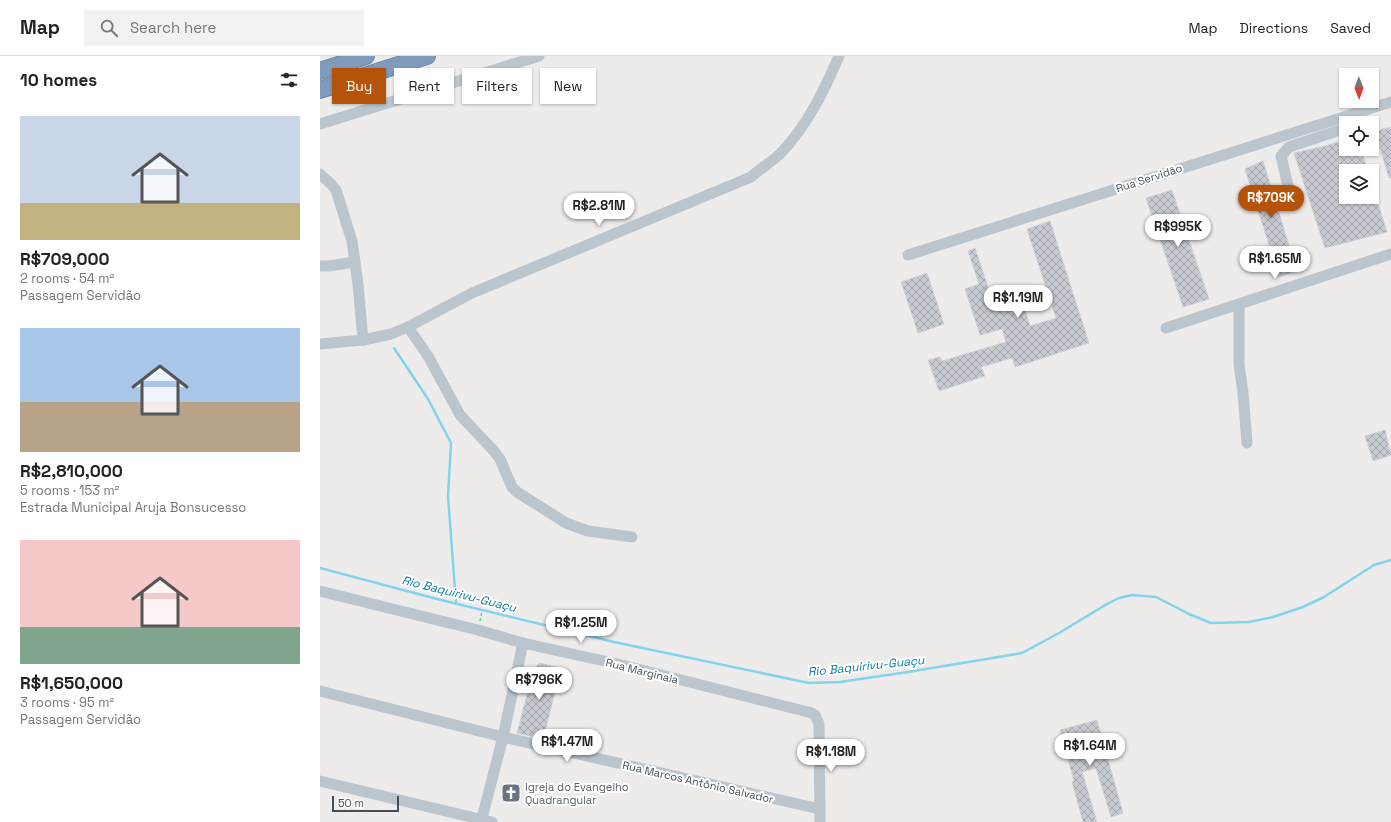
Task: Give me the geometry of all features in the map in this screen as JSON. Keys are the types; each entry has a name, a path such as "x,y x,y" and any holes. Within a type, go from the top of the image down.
{"highway":[{"path":"320,71 366,56"},
{"path":"320,90 427,56"}],"street":[{"path":"320,124 540,56"},
{"path":"320,344 363,340 391,334 408,327 472,293 751,177 779,154 800,129 825,88 839,56"},
{"name":"Rua Servidão","path":"1356,116 1391,102"},
{"name":"Rua Servidão","path":"908,255 1339,122"},
{"path":"1291,199 1282,156 1289,147 1339,130"},
{"path":"320,174 328,180 336,190 352,241 363,340"},
{"path":"1166,328 1391,254"},
{"path":"320,266 355,262"},
{"path":"1239,304 1238,364 1244,406 1247,443"},
{"path":"408,327 428,356 460,415 500,459 512,487 517,492 566,524 588,531 632,537"},
{"name":"Rua Marginala","path":"320,590 478,630 523,644 622,665 812,713 818,718 819,724 820,809"},
{"path":"320,781 485,821 523,644"},
{"name":"Rua Marcos Antônio Salvador","path":"320,691 502,737 820,809"},
{"path":"820,809 820,822"}],"path":[{"path":"481,617 482,611"}],"building":[{"path":"1391,127 1391,178 1389,178 1379,144 1379,130"},
{"path":"1339,142 1339,156 1363,156 1366,164 1339,164 1339,204 1378,204 1387,232 1325,248 1294,153"},
{"path":"1263,161 1297,271 1279,277 1245,169"},
{"path":"1172,190 1209,299 1183,307 1146,198"},
{"path":"1050,221 1089,343 1015,367 1012,358 981,367 985,376 939,391 928,360 940,357 942,361 1006,342 1002,329 980,335 965,289 979,284 968,251 975,248 995,308 1022,300 1030,326 1056,318 1027,229"},
{"path":"927,273 944,324 918,333 901,282"},
{"path":"1385,430 1391,455 1373,461 1365,436"},
{"path":"540,663 561,669 543,739 517,733 534,668"},
{"path":"1097,720 1123,813 1111,817 1096,768 1082,772 1097,822 1083,822 1072,782 1074,781 1060,730"}],"waterway":[{"path":"394,348 428,399 451,443 448,496 456,603"},
{"name":"Rio Baquirivu-Guaçu","path":"320,568 437,599 614,642 809,683 840,682 1022,653 1107,604 1119,598 1132,595 1156,597 1189,614 1211,623 1249,622 1273,617 1303,607 1324,597 1374,565 1391,560"}],"place":[{"name":"Igreja do Evangelho Quadrangular","path":"511,793"}]}
